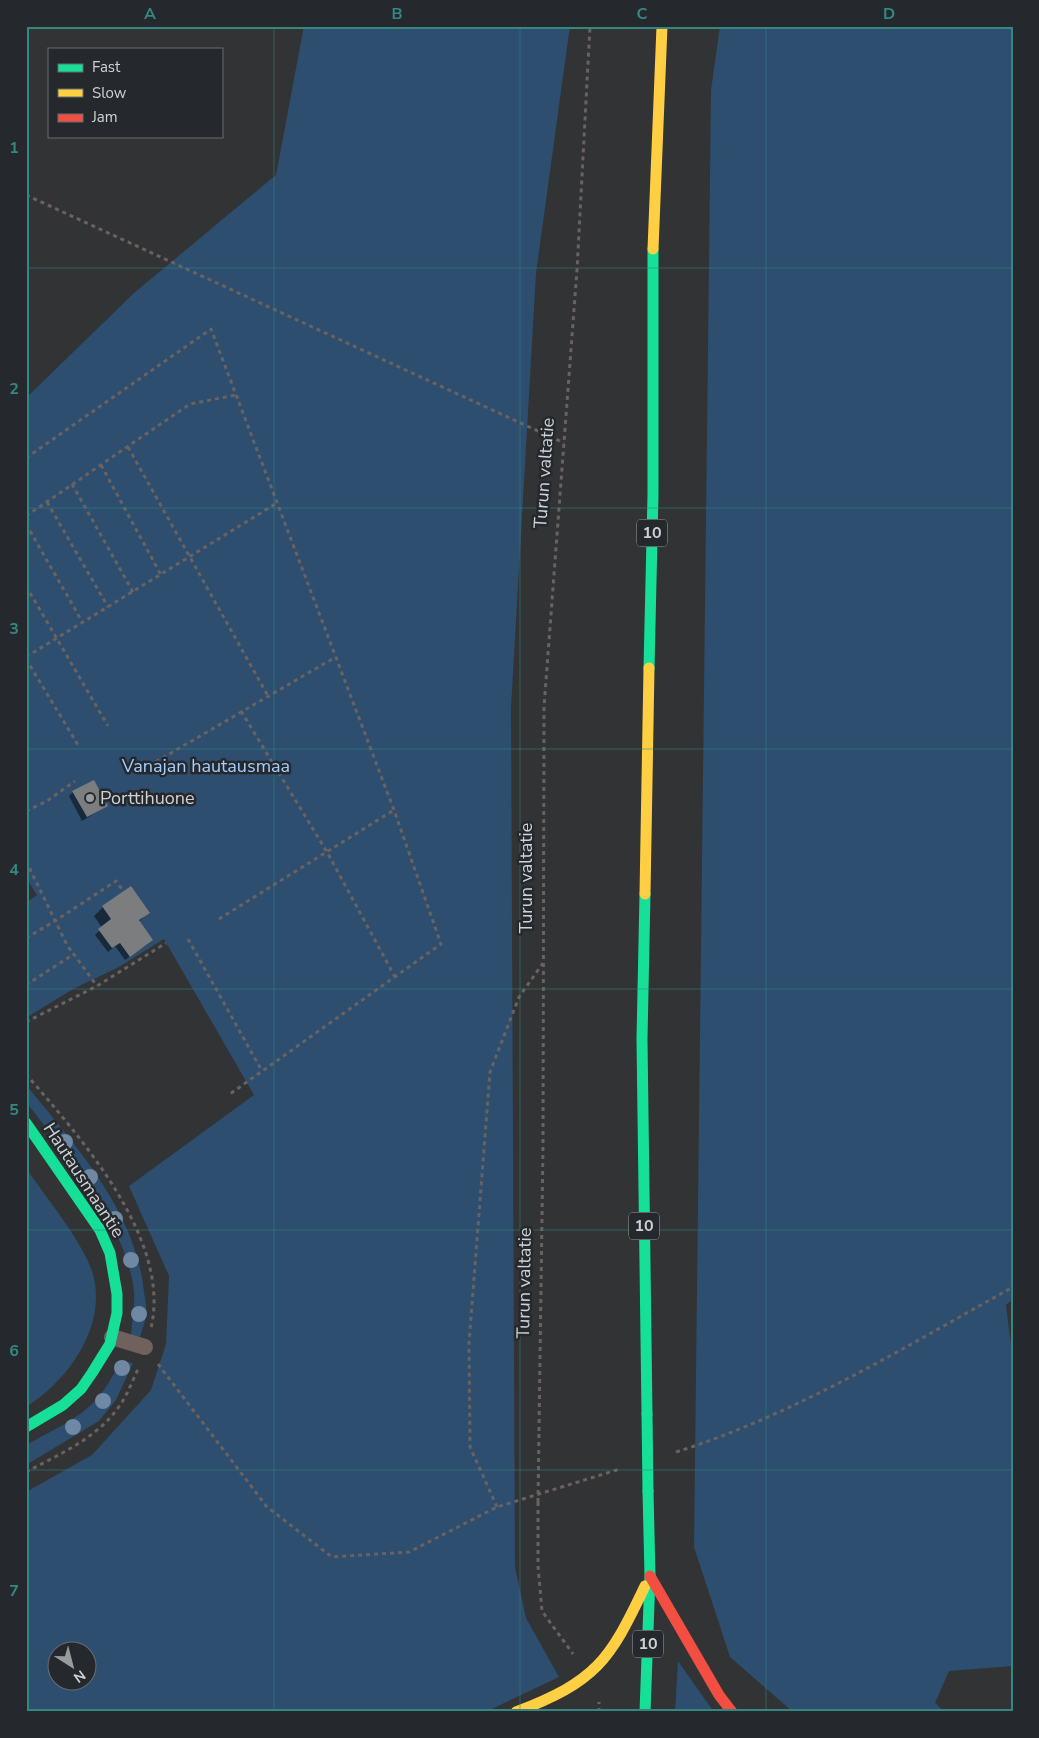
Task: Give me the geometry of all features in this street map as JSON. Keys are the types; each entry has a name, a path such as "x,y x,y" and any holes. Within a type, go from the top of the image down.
{"main road":[{"name":"10","path":"645,1712 650,1576 642,1039 653,495 653,211 662,26"},
{"name":"Hautausmaantie","path":"26,1123 100,1230 110,1253 117,1294 117,1312 112,1338 81,1389 63,1405 26,1427"},
{"path":"516,1712 550,1699 592,1672 606,1659 621,1636 650,1576"},
{"path":"650,1576 719,1695 732,1712"}],"lane":[{"path":"112,1338 145,1347"}],"path":[{"name":"Turun valtatie","path":"590,26 578,261 544,707 538,1566 542,1611 580,1664 592,1672"},
{"path":"26,195 564,443"},
{"path":"26,458 211,329 334,658 394,810 441,944 230,1094"},
{"path":"26,516 190,404 236,395"},
{"path":"128,446 268,696"},
{"path":"100,465 161,574"},
{"path":"72,484 133,592"},
{"path":"47,502 108,607"},
{"path":"78,745 26,658 277,503"},
{"path":"26,524 83,623"},
{"path":"26,586 108,726"},
{"path":"135,774 334,658"},
{"path":"241,711 327,852 396,976"},
{"path":"26,811 47,801 75,781"},
{"path":"219,919 394,810"},
{"path":"26,861 55,921 74,954 96,986"},
{"path":"26,938 116,881 123,891"},
{"path":"188,939 262,1071"},
{"path":"26,1022 96,986 166,943"},
{"path":"26,985 74,954"},
{"path":"498,1508 470,1447 469,1342 490,1072 519,997 543,963"},
{"path":"667,1455 723,1437 790,1405 890,1355 1013,1287"},
{"path":"145,1347 267,1507 332,1557 409,1552 498,1508 629,1466"},
{"path":"592,1672 599,1688 599,1712"}],"green space":[{"name":"Vanajan hautausmaa","path":"304,26 570,26 536,273 511,708 515,1567 526,1618 559,1677 494,1708 481,1712 32,1712 26,1704 26,1492 92,1455 151,1390 166,1344 169,1276 129,1186 254,1095 164,939 117,968 73,989 26,1018 26,903 37,895 26,878 26,398 134,293 276,175"},
{"path":"720,26 1013,26 1013,1299 1006,1305 1013,1361 1013,1666 949,1671 935,1703 945,1712 793,1712 730,1657 694,1547 711,90"},
{"path":"26,1085 83,1156 116,1207 129,1234 139,1262 146,1306 146,1318 140,1337 131,1335 134,1293 130,1268 120,1243 108,1217 93,1192 26,1102"},
{"path":"26,1168 80,1246 92,1271 96,1291 95,1311 82,1349 57,1382 26,1407"},
{"path":"121,1361 133,1363 116,1400 99,1421 26,1465 26,1445 63,1425 96,1400"},
{"path":"678,1661 709,1705 714,1712 675,1712"}],"building":[{"name":"Porttihuone","path":"94,780 108,806 87,817 72,791"},
{"path":"131,886 150,913 139,920 153,940 130,957 120,943 112,948 98,929 111,919 102,906"}],"traffic: fast":[{"path":"649,668 653,495 653,249"},
{"path":"645,894 642,1039 647,1414"},
{"path":"26,1123 100,1230 110,1253 117,1294 117,1313 110,1344 92,1373 81,1389 63,1405 26,1427"},
{"path":"647,1414 648,1491"},
{"path":"645,1712 650,1576 648,1491"}],"traffic: slow":[{"path":"653,249 662,26"},
{"path":"645,894 649,668"},
{"path":"516,1712 565,1690 597,1666 621,1633 645,1586"}],"traffic: jam":[{"path":"650,1576 719,1695 732,1712"}],"place":[{"name":"Porttihuone","path":"90,798"}]}
